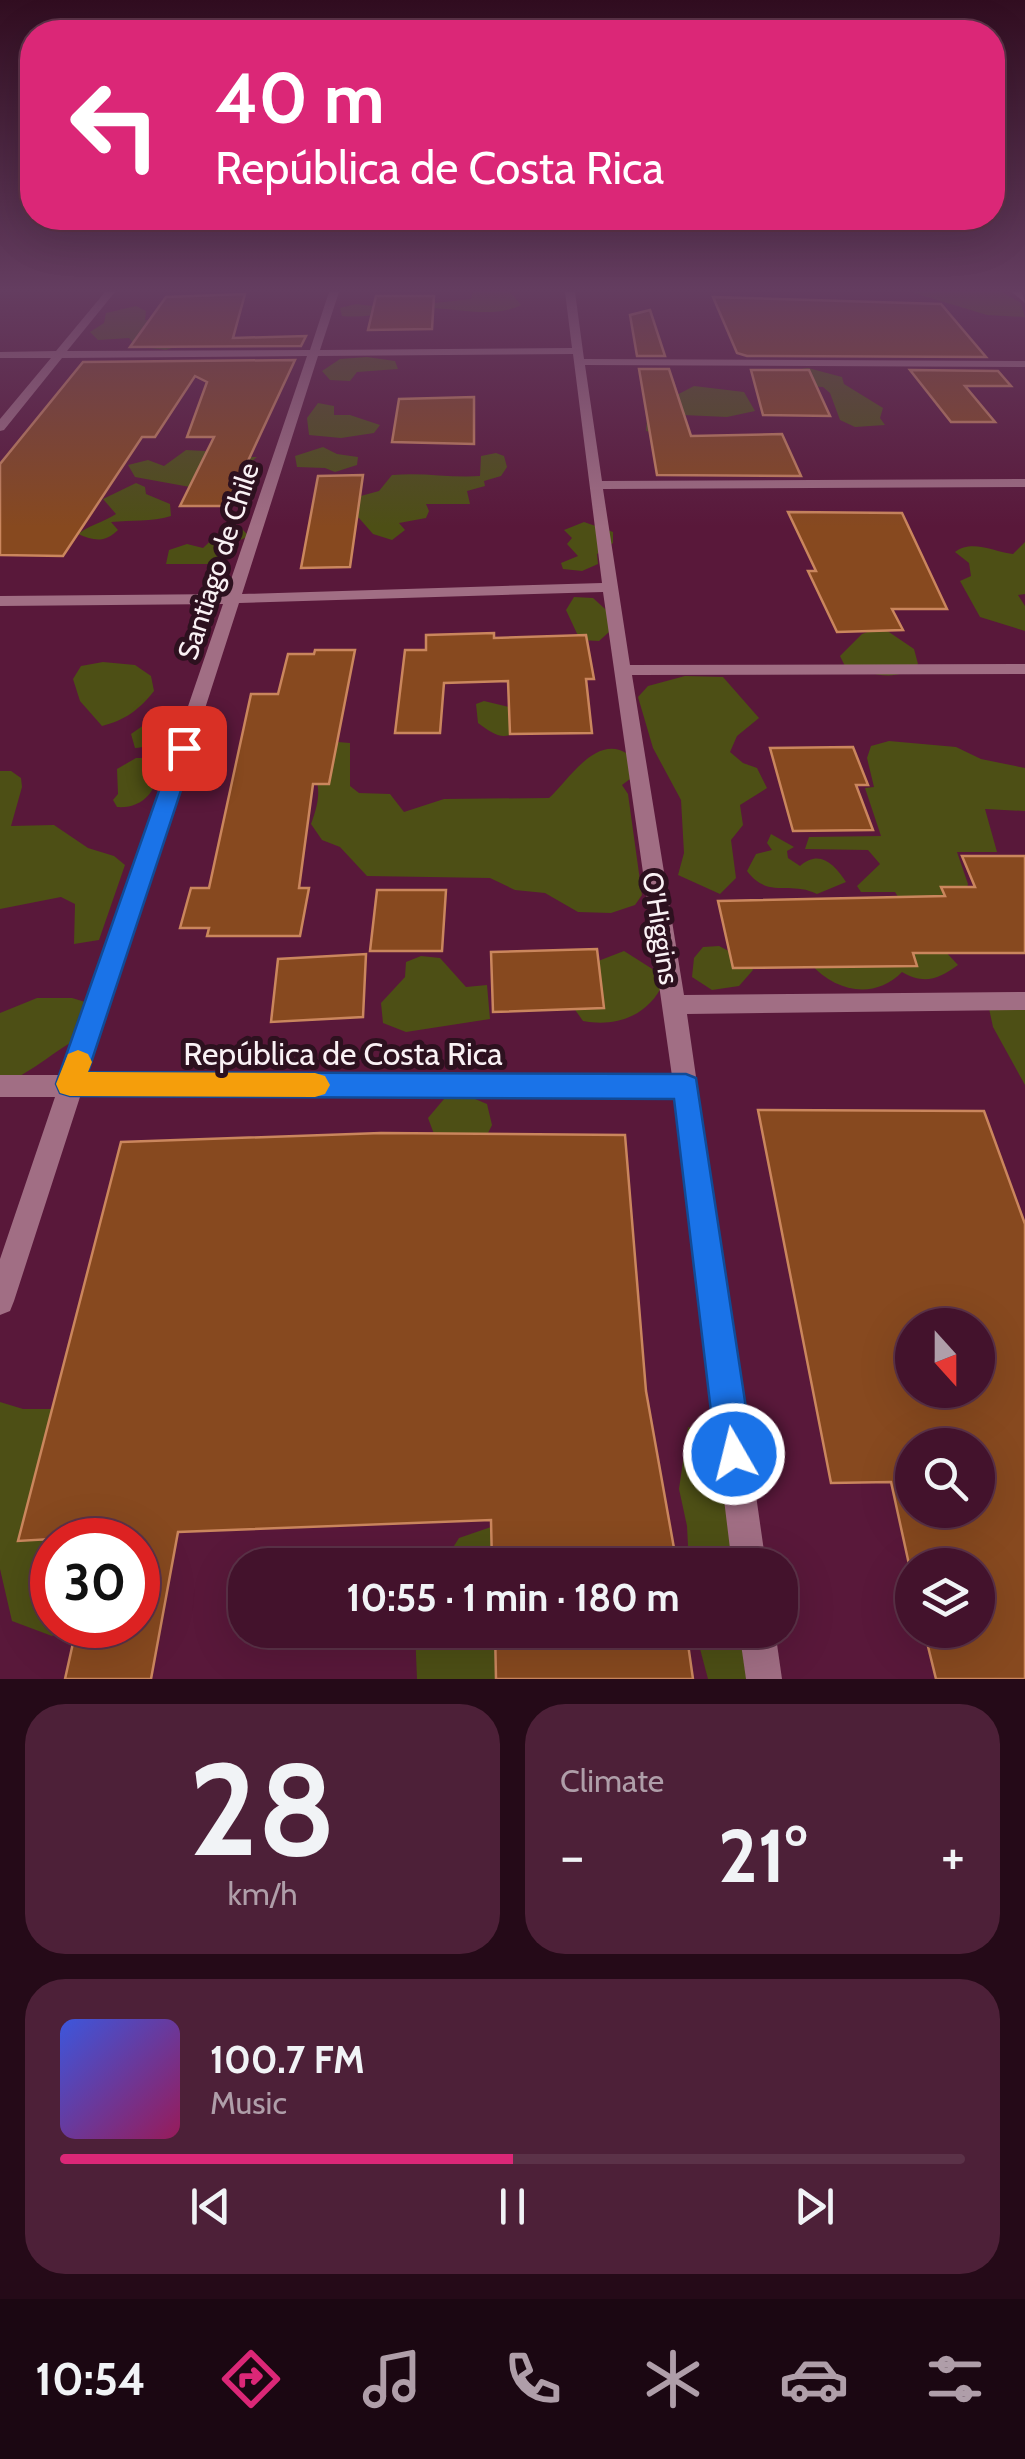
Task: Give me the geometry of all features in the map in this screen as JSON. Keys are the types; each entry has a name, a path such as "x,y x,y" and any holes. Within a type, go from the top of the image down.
{"street":[{"path":"0,427 46,370"},
{"name":"Santiago de Chile","path":"0,1301 307,370"},
{"name":"O'Higgins","path":"581,370 686,1086 747,1548"},
{"path":"597,485 1025,483"},
{"path":"0,601 235,599 610,587"},
{"path":"622,670 1025,669"},
{"path":"673,1005 1025,1001"},
{"name":"República de Costa Rica","path":"0,1086 686,1086"},
{"path":"760,1648 764,1679"}],"shaded area":[{"path":"380,370 357,372 350,381 330,380 322,371"},
{"path":"817,370 842,377 844,384 883,408 880,418 885,425 855,427 840,420 830,393 823,387 805,386 789,371"},
{"path":"694,386 744,392 755,411 727,417 683,415 668,435 646,431 647,419 671,398"},
{"path":"318,403 334,406 334,415 350,415 380,425 374,433 341,438 309,435 307,418"},
{"path":"323,447 358,457 357,465 335,472 297,467 295,456"},
{"path":"186,450 205,451 217,457 257,457 244,468 190,487 135,477 128,465 148,460 164,466"},
{"path":"481,456 504,456 507,467 501,476 484,481 485,486 467,491 470,504 426,504 426,518 399,523 405,530 392,540 373,534 359,518 346,516 346,500 379,491 392,475 480,476"},
{"path":"136,483 145,487 146,494 170,504 171,516 111,522 118,530 104,539 78,534 116,514 103,499"},
{"path":"584,522 613,532 613,543 597,554 598,564 582,571 563,569 561,563 578,556 567,544 572,538 564,530"},
{"path":"240,527 249,536 216,551 222,564 166,564 169,550 187,544 203,548 222,530"},
{"path":"1025,542 1025,594 1018,595 1025,606 1025,631 980,617 960,581 971,576 969,563 955,552 976,546 1013,554"},
{"path":"574,597 593,598 615,618 609,632 599,641 580,640 566,610"},
{"path":"886,630 914,649 918,664 892,675 845,666 840,656 862,634"},
{"path":"103,662 135,665 151,676 154,691 131,713 102,726 80,701 73,679 81,666"},
{"path":"685,676 723,677 759,718 737,736 730,752 757,768 767,788 740,805 743,825 731,840 736,878 720,894 678,875 684,853 681,800 653,748 638,697 648,686"},
{"path":"484,701 517,709 521,729 499,735 478,723 476,704"},
{"path":"167,709 185,709 185,721 166,737 135,748 131,734"},
{"path":"289,738 350,743 350,786 359,793 390,794 404,812 444,799 549,798 594,754 616,749 628,754 630,779 622,785 628,794 642,895 635,905 611,913 578,912 545,893 515,890 490,878 367,876 340,847 322,840 311,824 318,797 316,778"},
{"path":"889,741 956,747 981,759 1025,768 1025,811 985,809 997,852 957,852 968,884 962,903 906,910 895,892 861,892 857,886 880,864 868,850 805,849 809,837 881,836 865,788 874,787 867,758 871,746"},
{"path":"136,758 158,763 156,781 142,801 117,807 113,800 118,794 117,769"},
{"path":"0,771 11,771 21,778 11,826 54,825 88,848 114,856 125,865 99,940 74,944 75,904 61,897 0,909"},
{"path":"771,834 794,847 787,851 788,858 800,866 814,859 826,861 846,882 817,894 763,885 755,880 747,871 756,854 772,850 767,843"},
{"path":"719,946 748,961 753,970 739,986 712,990 692,977 694,958 703,947"},
{"path":"943,949 958,965 944,974 924,979 902,972 891,981 868,989 843,986 811,964"},
{"path":"624,951 654,970 661,988 647,1006 628,1018 583,1021 571,1004 593,963"},
{"path":"421,956 440,958 466,987 487,985 490,1019 406,1032 383,1023 381,1003 405,977 406,962"},
{"path":"37,998 72,998 102,1007 92,1031 0,1086 0,1013"},
{"path":"1025,1000 1025,1085 993,1027 988,1004"},
{"path":"468,1096 487,1104 492,1125 483,1143 437,1142 428,1118 444,1099"},
{"path":"0,1402 23,1409 70,1409 93,1518 30,1518 30,1628 12,1621 0,1569"},
{"path":"688,1427 717,1437 748,1548 688,1548 679,1489"},
{"path":"491,1527 501,1548 453,1548 459,1538"},
{"path":"416,1648 513,1648 513,1679 417,1679"},
{"path":"700,1648 768,1648 773,1679 708,1679"}],"building":[{"path":"76,370 290,370 227,506 180,506 214,437 187,437 207,382 195,376 155,437 142,437 63,556 0,555 0,464"},
{"path":"639,370 669,370 691,436 782,434 801,476 657,475"},
{"path":"751,370 809,370 830,416 763,415"},
{"path":"910,370 998,371 1011,386 965,386 995,422 951,422"},
{"path":"474,397 474,444 392,442 399,399"},
{"path":"363,475 350,567 301,568 318,476"},
{"path":"788,512 902,513 947,609 892,609 903,630 837,632 808,571 816,571"},
{"path":"494,633 494,638 586,635 594,679 586,679 592,733 510,734 508,681 444,683 440,733 395,733 405,650 426,650 426,635"},
{"path":"315,650 355,650 329,784 313,784 299,888 309,888 300,936 207,936 209,928 180,928 191,888 209,888 251,694 278,694 288,654 314,654"},
{"path":"853,747 868,785 856,785 873,830 793,831 770,748"},
{"path":"962,856 1025,856 1025,953 913,953 917,966 733,968 718,901 945,896 941,887 975,887"},
{"path":"377,890 446,890 442,951 370,951"},
{"path":"597,949 604,1008 493,1012 491,952"},
{"path":"366,954 363,1017 271,1022 278,959"},
{"path":"758,1110 984,1111 1025,1224 1025,1679 936,1679 928,1648 995,1648 995,1548 905,1548 901,1528 995,1528 995,1428 895,1428 895,1500 891,1482 831,1483"},
{"path":"381,1133 625,1135 646,1391 674,1548 492,1548 491,1520 178,1532 160,1630 160,1518 30,1518 30,1540 18,1541 121,1142"},
{"path":"72,1648 157,1648 151,1679 65,1679"},
{"path":"495,1648 689,1648 693,1679 496,1679"}],"slow traffic":[{"path":"78,1062 70,1084 315,1085"}],"route":[{"path":"184,748 70,1084 686,1086 734,1454"}]}
